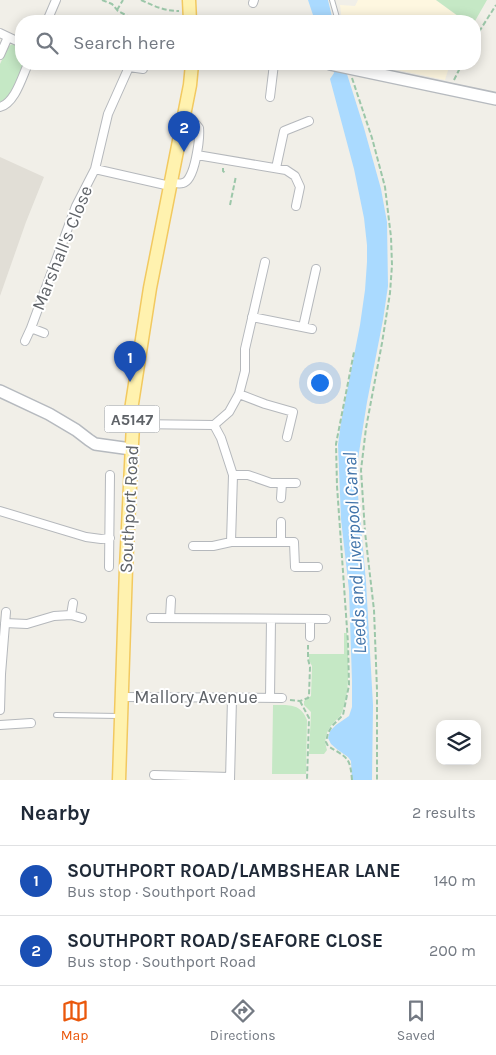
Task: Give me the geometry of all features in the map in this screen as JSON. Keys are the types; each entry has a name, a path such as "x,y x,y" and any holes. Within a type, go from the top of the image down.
{"main road":[{"path":"189,0 190,15"},
{"name":"Southport Road","path":"119,780 133,424 131,410 150,288 191,70"}],"street":[{"path":"50,15 56,0"},
{"path":"0,33 15,40"},
{"path":"0,55 8,37"},
{"path":"0,107 5,106 12,99 25,70"},
{"name":"Marshall's Close","path":"25,341 76,206 95,169 108,114 125,70"},
{"path":"270,97 273,70"},
{"path":"364,70 496,99"},
{"path":"170,184 186,182 190,176 197,154 199,128 195,123 183,121"},
{"path":"276,168 284,131 309,121"},
{"path":"197,154 286,170 295,176 300,187 296,206"},
{"name":"Marshall's Close","path":"95,169 170,184"},
{"path":"133,424 214,425 229,412 239,394 245,371 246,348 265,262"},
{"path":"302,327 316,269"},
{"path":"252,317 312,329"},
{"name":"Marshall's Close","path":"30,328 44,333"},
{"path":"0,391 50,414 95,444 131,449"},
{"path":"239,394 293,412 287,437"},
{"path":"214,425 221,438 234,474 231,542"},
{"path":"109,567 110,474"},
{"path":"234,474 248,475 272,483 296,484"},
{"path":"281,498 282,483"},
{"path":"0,511 86,537 110,538"},
{"path":"281,542 282,522"},
{"path":"193,546 213,546 231,542 294,542 295,567 318,567"},
{"path":"170,618 171,600"},
{"path":"72,616 73,603"},
{"path":"0,710 0,674 6,612"},
{"path":"5,623 27,624 54,616 82,618"},
{"path":"151,618 326,619"},
{"name":"Mallory Avenue","path":"270,698 271,619"},
{"path":"309,638 310,619"},
{"name":"Mallory Avenue","path":"122,697 284,699"},
{"path":"154,775 166,778 230,778 232,698"},
{"path":"0,724 31,722"}],"lane":[{"path":"332,0 336,15"},
{"path":"56,715 121,716"}],"path":[{"path":"102,0 112,4 117,10 126,15"},
{"path":"117,10 122,0"},
{"path":"141,0 168,11 180,11"},
{"path":"481,29 496,5"},
{"path":"344,70 372,138 385,187 391,237 390,293 366,428 361,470 365,532 374,610 377,690 377,780"},
{"path":"450,89 459,70"},
{"path":"222,165 223,171 226,174"},
{"path":"230,205 236,176"},
{"path":"352,780 351,765 348,758 328,746 326,742 332,726 343,715 349,685 336,444 354,352"},
{"path":"284,699 300,701 308,698 309,638"},
{"path":"300,701 309,718 307,780"}],"shaded area":[{"path":"358,0 436,0 457,15 341,15 340,5 355,6"},
{"path":"398,70 448,70 445,80"},
{"path":"0,157 44,177 0,296"}],"green space":[{"path":"436,0 487,0 478,15 457,15"},
{"path":"12,44 15,45 15,70 21,70 12,92 0,102 0,64 8,47"},
{"path":"344,633 347,633 348,663 348,684 345,703 341,715 326,734 327,750 324,754 309,754 311,712 304,705 304,701 311,696 312,666 309,654 344,654"},
{"path":"273,705 298,708 307,720 306,774 272,774"}],"water":[{"path":"308,0 328,0 332,15 313,15"},
{"name":"Leeds and Liverpool Canal","path":"333,70 341,70 347,74 381,189 387,222 388,286 357,465 373,705 372,780 352,780 351,761 331,744 328,738 330,731 349,716 352,707 349,590 341,519 338,445 360,325 367,262 364,218 354,169 330,79 334,73"}],"place":[{"name":"SOUTHPORT ROAD/SEAFORE CLOSE","path":"184,152"},
{"name":"SOUTHPORT ROAD/LAMBSHEAR LANE","path":"130,382"}]}
